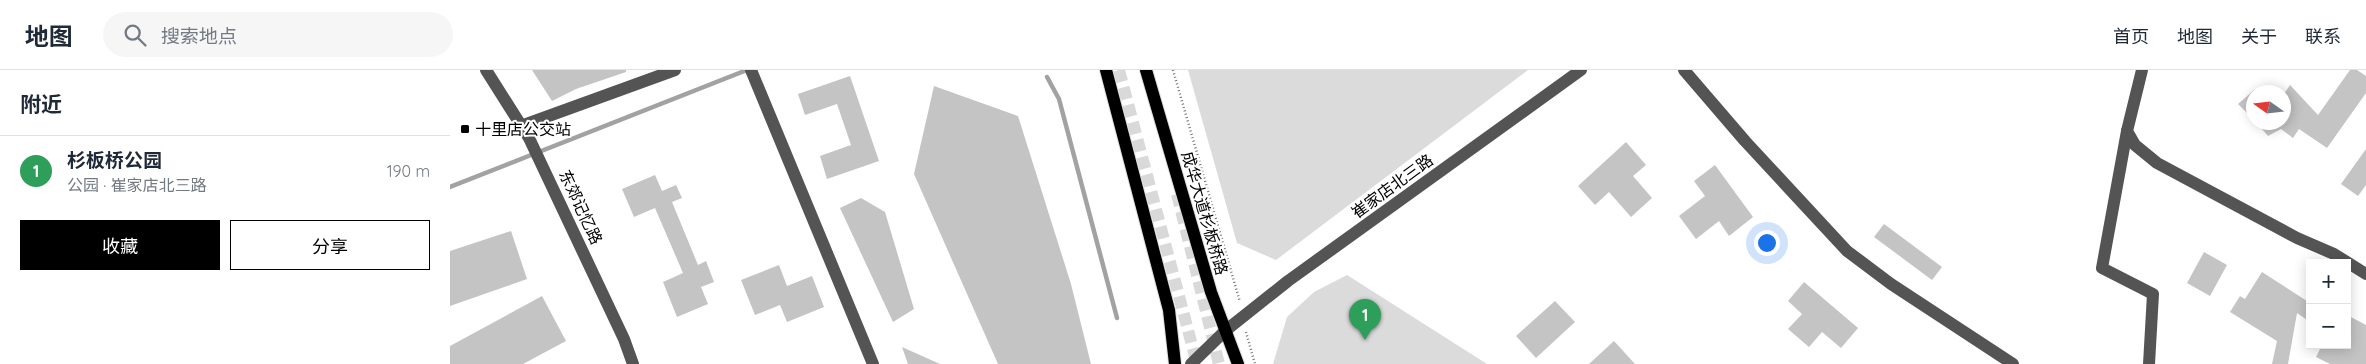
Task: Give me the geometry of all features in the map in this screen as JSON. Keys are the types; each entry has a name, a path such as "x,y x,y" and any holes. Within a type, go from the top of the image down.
{"main road":[{"path":"1106,70 1169,310 1175,364"},
{"name":"成华大道杉板桥路","path":"1146,70 1211,292 1238,364"}],"street":[{"name":"东郊记忆路","path":"486,70 530,138 624,339 633,364"},
{"path":"521,126 675,70"},
{"path":"751,70 873,364"},
{"name":"崔家店北三路","path":"1191,364 1225,331 1288,281 1580,70"},
{"path":"1684,70 1745,142 1847,251 1891,284 2012,364"},
{"path":"2142,70 2128,131 2102,268 2153,294 2149,364"},
{"path":"2128,131 2135,144 2157,163 2297,238 2334,254 2366,274"}],"path":[{"path":"1173,70 1240,300 1242,318 1255,364"}],"shaded area":[{"path":"1188,70 1528,70 1276,260 1237,243"},
{"path":"1347,275 1487,364 1273,364 1287,317 1314,292"}],"building":[{"path":"532,70 626,70 626,72 576,89 552,101"},
{"path":"2350,70 2357,70 2366,76 2366,93 2327,148 2299,129 2293,138 2282,130 2291,130 2291,86 2318,115"},
{"path":"850,76 879,161 827,179 820,156 851,145 837,104 805,115 798,94"},
{"path":"934,86 1018,116 1071,284 1091,364 998,364 914,174"},
{"path":"2246,97 2246,112 2238,104"},
{"path":"2263,130 2279,130 2268,136"},
{"path":"1626,142 1646,165 1633,176 1652,198 1631,217 1609,192 1595,205 1578,186"},
{"path":"2366,149 2366,185 2358,196 2341,184"},
{"path":"1715,165 1753,217 1729,236 1719,221 1696,239 1679,216 1705,196 1694,181"},
{"path":"655,175 662,191 676,185 682,198 672,202 698,265 706,261 714,282 701,287 708,304 677,317 663,282 683,273 655,208 634,217 622,189"},
{"path":"861,198 885,212 914,309 893,322 840,208"},
{"path":"1884,224 1942,267 1932,280 1874,237"},
{"path":"511,231 527,279 450,306 450,251"},
{"path":"2204,252 2227,265 2210,296 2187,283"},
{"path":"779,265 787,286 812,276 824,307 787,322 780,305 755,315 741,280"},
{"path":"2262,272 2306,300 2306,319 2297,313 2288,364 2272,364 2277,341 2230,312 2240,296 2245,299"},
{"path":"1804,282 1858,328 1841,348 1822,332 1809,347 1788,329 1802,314 1788,301"},
{"path":"542,296 566,341 523,364 450,364 450,346"},
{"path":"1555,301 1575,322 1536,358 1516,336"},
{"path":"2351,317 2366,325 2366,364 2330,364 2316,357 2320,349 2351,349"},
{"path":"1614,341 1635,364 1589,364"},
{"path":"902,347 940,364 908,364"}],"waterway":[{"path":"450,187 747,70"},
{"path":"1047,77 1059,99 1117,318"}],"tunnel":[{"path":"1119,70 1197,364"},
{"path":"1177,194 1219,364"}],"place":[{"name":"十里店公交站","path":"465,129"},
{"name":"杉板桥公园","path":"1365,340"}]}
